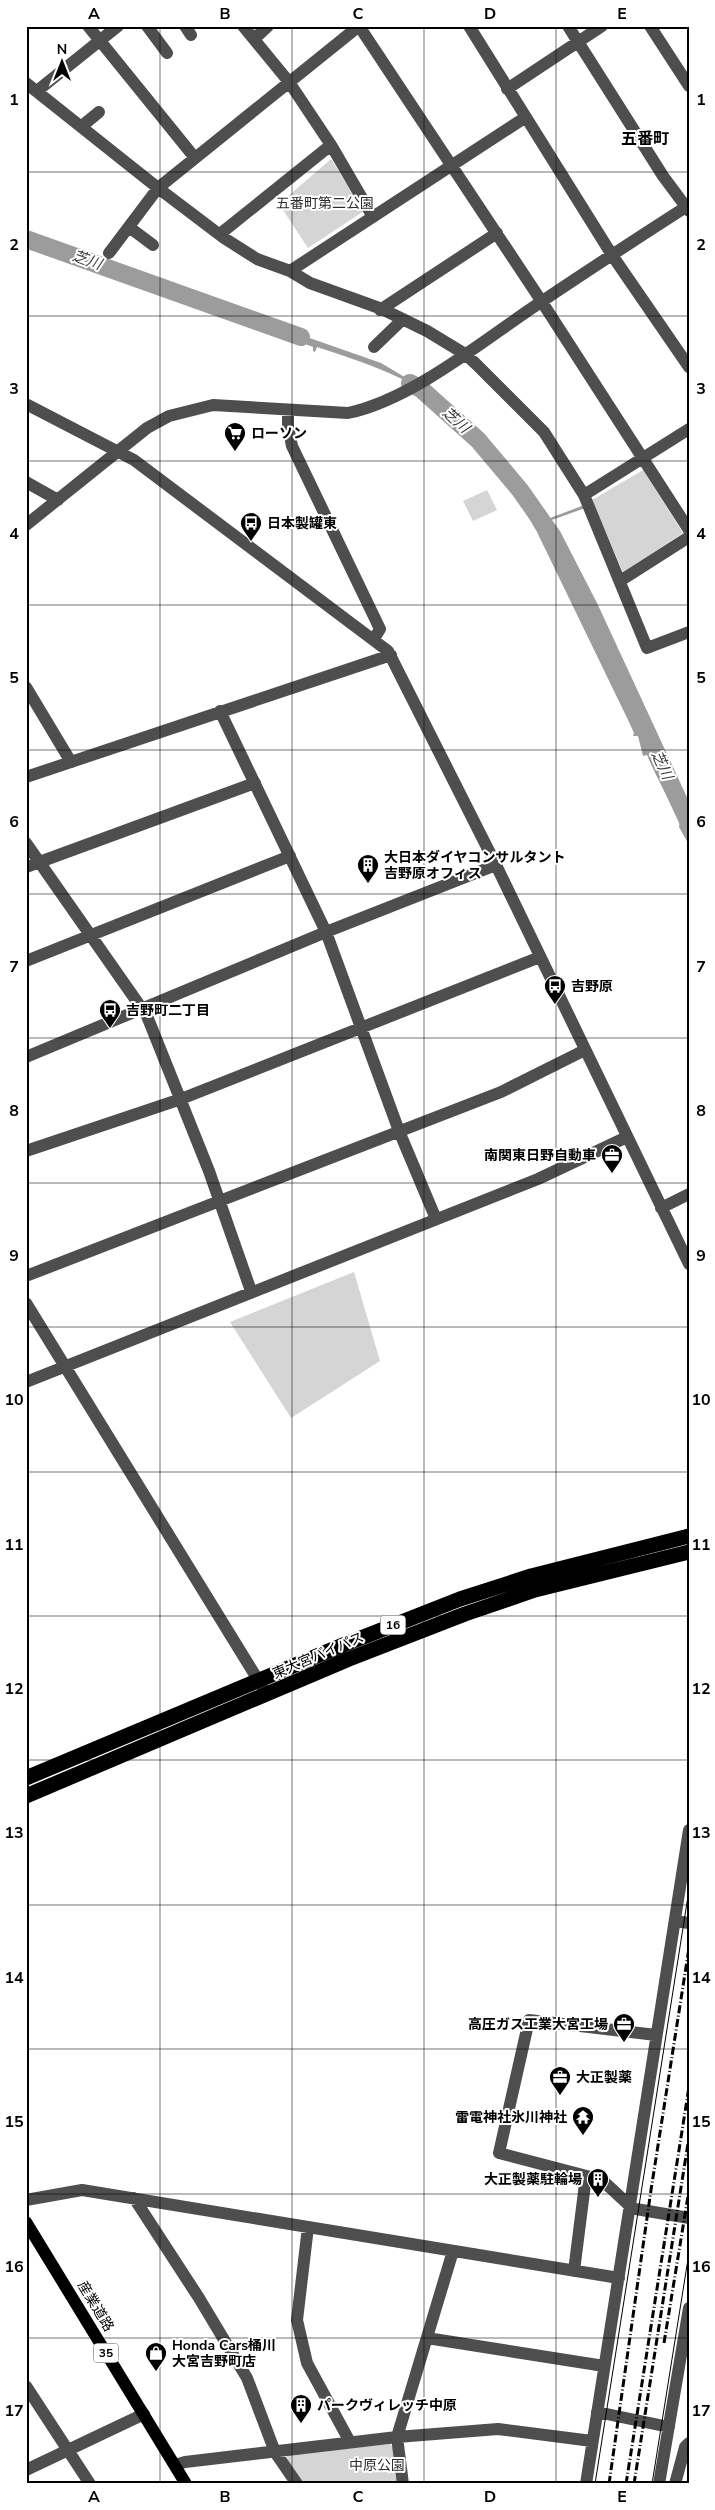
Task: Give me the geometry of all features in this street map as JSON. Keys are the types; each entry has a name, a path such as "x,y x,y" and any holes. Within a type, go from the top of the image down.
{"highway":[{"name":"東大宮バイパス","path":"26,1778 343,1645 460,1599 531,1576 689,1536"},
{"name":"東大宮バイパス","path":"26,1796 465,1614 535,1590 689,1552"}],"main road":[{"name":"産業道路","path":"26,2222 186,2484"}],"street":[{"path":"88,26 195,158"},
{"path":"37,91 118,26"},
{"path":"148,26 167,53"},
{"path":"243,26 289,82 331,145 373,216"},
{"path":"254,39 268,26"},
{"path":"109,253 158,188 359,26 542,302 689,530"},
{"path":"469,26 612,256 689,367"},
{"path":"26,525 147,428 169,416 199,407 232,405 288,411 348,413 363,410 400,394 428,378 688,208 663,176 568,26"},
{"path":"507,89 602,26"},
{"path":"650,26 689,86"},
{"path":"26,83 158,188 257,259 290,271 310,283 403,320 427,331 465,354 544,432 584,495 647,648 689,632"},
{"path":"82,126 99,112"},
{"path":"290,271 526,117"},
{"path":"220,234 331,145"},
{"path":"129,226 153,245"},
{"path":"380,310 497,234"},
{"path":"374,347 403,320"},
{"path":"26,404 119,450 374,639 391,655 496,865 689,1264"},
{"path":"288,411 288,427 292,446 380,629 374,639"},
{"path":"584,495 689,429"},
{"path":"26,482 58,500"},
{"path":"620,581 689,537"},
{"path":"26,777 391,655"},
{"path":"26,687 71,762"},
{"path":"220,711 326,932 399,1131 436,1219"},
{"path":"32,865 255,782"},
{"path":"26,844 32,865 90,936 143,1008 181,1099 219,1200 250,1292"},
{"path":"26,961 290,856"},
{"path":"26,1057 326,932 496,865"},
{"path":"26,1151 181,1099 540,957"},
{"path":"26,1276 502,1092 585,1050"},
{"path":"26,1382 538,1179 626,1137"},
{"path":"662,1208 689,1194"},
{"path":"26,1303 267,1695"},
{"path":"586,2484 689,1830"},
{"path":"675,1921 689,1923"},
{"path":"656,2034 529,2020 499,2153 602,2180 630,2207 689,2218"},
{"path":"574,2271 586,2176"},
{"path":"26,2200 82,2190 619,2278"},
{"path":"134,2198 199,2298 247,2378 275,2452 297,2484"},
{"path":"308,2227 297,2320 307,2363 350,2442"},
{"path":"402,2484 397,2437 453,2251"},
{"path":"660,2484 687,2334 689,2308"},
{"path":"427,2338 604,2366"},
{"path":"26,2386 90,2484"},
{"path":"596,2412 669,2427"},
{"path":"26,2470 144,2414"},
{"path":"175,2465 185,2462 350,2442 498,2429 592,2440"},
{"path":"675,2484 686,2447 689,2443"}],"green space":[{"name":"五番町第二公園","path":"331,159 364,211 308,248 279,204"},
{"path":"643,470 683,533 623,572 592,500"},
{"path":"487,490 497,510 473,521 463,501"},
{"path":"354,1272 380,1361 291,1418 230,1322"},
{"name":"中原公園","path":"390,2444 395,2447 399,2484 303,2484 286,2459 288,2455"}],"shaded area":[{"path":"281,328 381,363 435,395 467,421 499,456 530,506 537,523 587,504 588,507 538,525 563,572 611,673 620,670 620,677 612,676 621,689 636,722 646,736 645,739 663,781 666,781 666,786 689,831 689,845 679,827 680,822 647,755 643,756 638,736 633,736 634,733 628,720 537,532 519,501 521,500 484,447 455,416 421,390 402,379 360,362 317,347 315,352 313,347 291,339 294,337 290,334 287,336 279,333"}],"waterway":[{"name":"芝川","path":"26,239 301,337"},
{"name":"芝川","path":"410,383 421,389 478,440 520,490 553,537 589,607 689,823"}],"tram line":[{"path":"595,2484 689,1890"},
{"path":"652,2484 689,2253"}],"railway":[{"path":"609,2484 651,2190 689,1948"},
{"path":"626,2484 689,2087"},
{"path":"634,2484 689,2137"},
{"path":"664,2343 689,2190"}],"place":[{"name":"ローソン","path":"235,452"},
{"name":"日本製罐東","path":"251,542"},
{"name":"大日本ダイヤコンサルタント 吉野原オフィス","path":"368,884"},
{"name":"吉野原","path":"555,1005"},
{"name":"吉野町二丁目","path":"110,1029"},
{"name":"南関東日野自動車","path":"612,1174"},
{"name":"高圧ガス工業大宮工場","path":"624,2043"},
{"name":"大正製薬","path":"560,2096"},
{"name":"雷電神社氷川神社","path":"583,2136"},
{"name":"大正製薬駐輪場","path":"598,2198"},
{"name":"Honda Cars桶川 大宮吉野町店","path":"156,2372"},
{"name":"パークヴィレッチ中原","path":"301,2424"}],"district":[{"name":"五番町","path":"645,138"}]}
